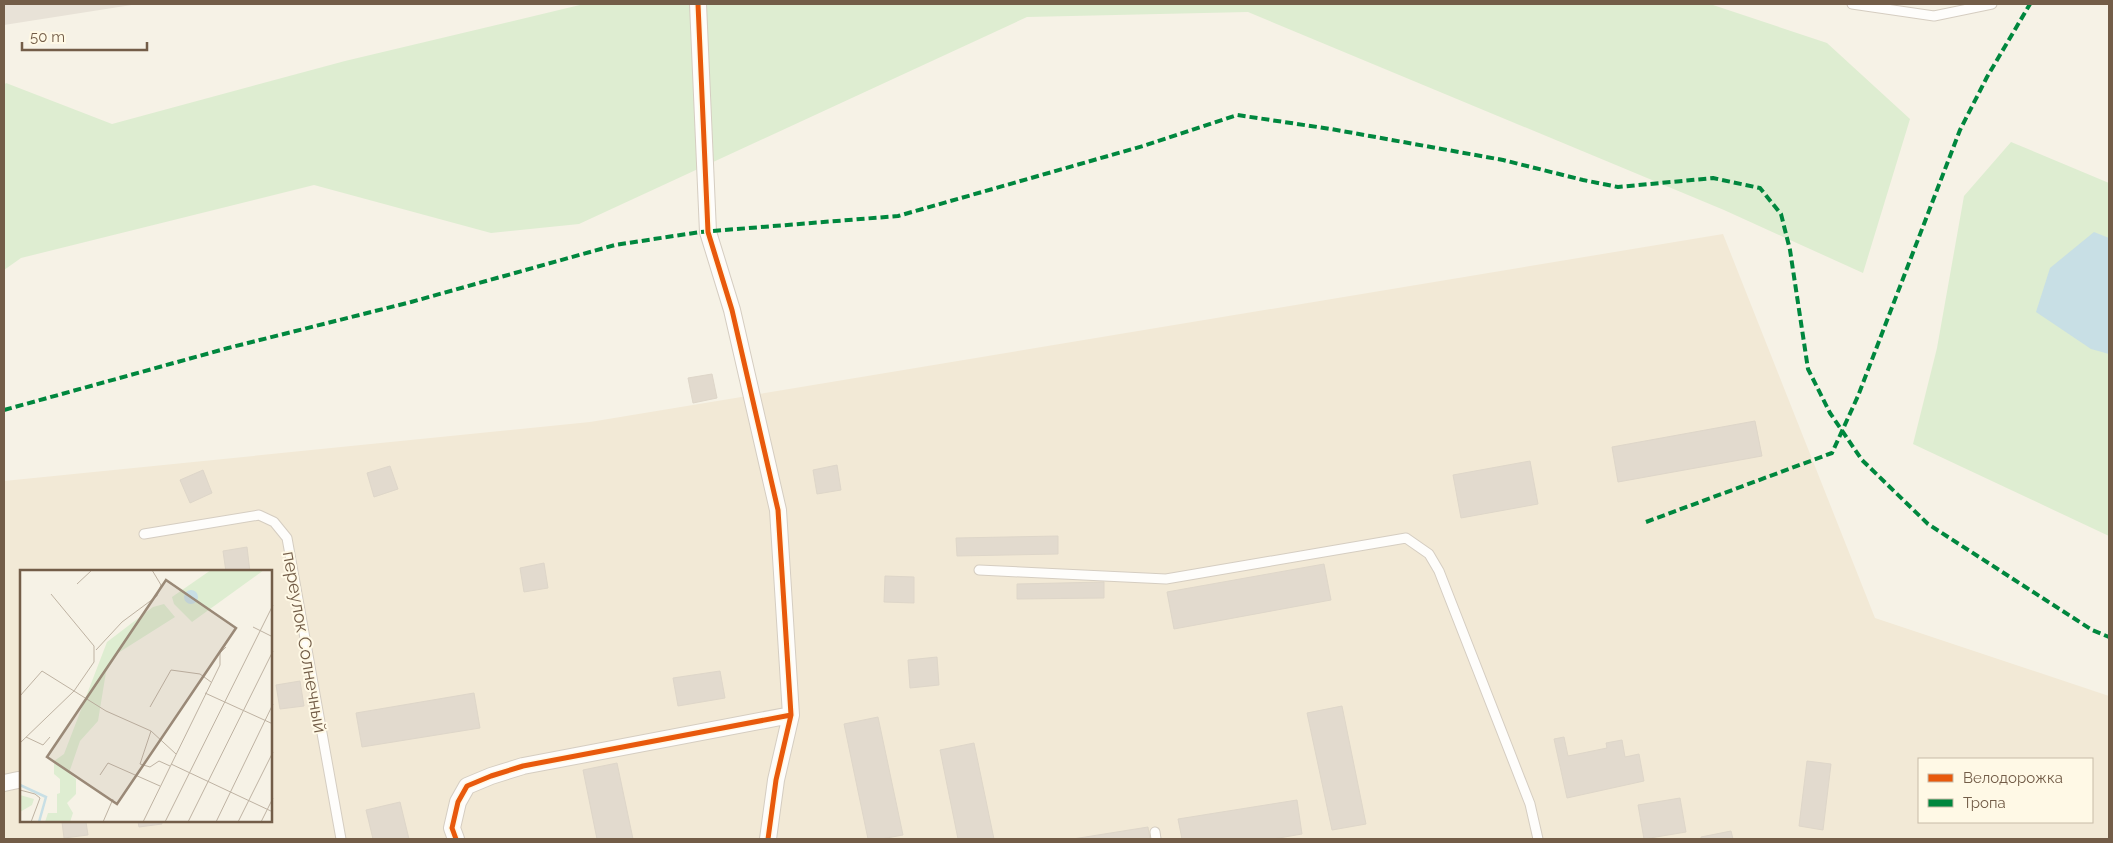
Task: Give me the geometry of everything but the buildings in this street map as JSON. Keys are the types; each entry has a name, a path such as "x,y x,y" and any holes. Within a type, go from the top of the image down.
{"street":[{"path":"698,4 708,232 732,310 778,510 791,715 776,780 768,839"},
{"path":"456,839 452,828 458,802 467,786 491,776 523,766 791,715"}],"lane":[{"path":"1852,4 1934,16 1992,4"},
{"name":"переулок Солнечный","path":"144,534 259,515 274,522 287,538 341,839"},
{"path":"979,570 1166,578 1406,538 1429,554 1439,570 1530,804 1538,839"}],"shaded area":[{"path":"4,4 138,4 4,25"},
{"path":"1723,234 1875,618 2109,696 2109,839 4,839 4,481 590,422"}],"green space":[{"path":"584,4 1710,4 1827,43 1910,119 1863,273 1724,210 1248,12 1027,17 579,224 491,233 314,185 21,258 4,270 4,85 6,83 112,124 345,61"},
{"path":"2011,142 2109,183 2109,536 1913,444 1937,348 1964,196"}],"water":[{"path":"2094,232 2109,238 2109,354 2091,349 2036,312 2050,268"}],"marked path":[{"path":"1646,522 1832,453 1858,396 1960,130 1987,77 2030,4"},
{"path":"4,410 228,348 411,302 615,245 700,232 898,216 1143,146 1237,115 1331,129 1503,160 1618,187 1713,178 1760,188 1781,214 1790,250 1808,369 1830,413 1862,460 1928,524 2092,630 2109,637"}],"cycle path":[{"path":"698,4 708,232 732,310 778,510 791,715 776,780 768,839"},
{"path":"456,839 452,828 458,802 467,786 491,776 523,766 791,715"}]}
